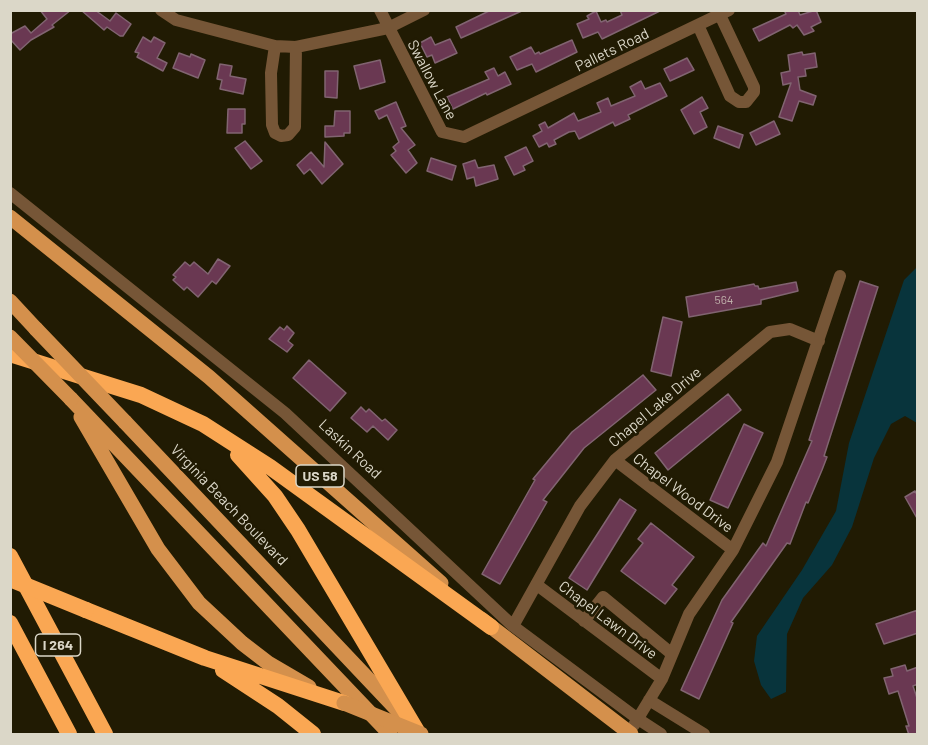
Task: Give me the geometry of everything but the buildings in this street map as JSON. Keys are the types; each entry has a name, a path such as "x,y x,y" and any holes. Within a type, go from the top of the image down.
{"highway":[{"path":"10,354 141,395 203,424 270,467 491,627"},
{"path":"203,424 245,461 275,496 298,530 419,733"},
{"name":"I 264","path":"10,556 105,735"},
{"path":"10,579 205,658 344,703"},
{"name":"I 264","path":"10,623 69,735"},
{"path":"205,658 278,706 313,735"}],"main road":[{"name":"US 58","path":"10,217 209,377 491,627 630,734"},
{"name":"Virginia Beach Boulevard","path":"10,301 419,733"},
{"path":"10,337 326,665 390,735"},
{"path":"71,399 158,549 199,603 242,644 268,663 309,687 419,733"}],"street":[{"path":"161,10 176,20 275,46 296,47 388,28 424,10"},
{"name":"Swallow Lane","path":"380,10 442,132 464,137 508,117"},
{"path":"698,25 730,96 739,102 746,102 751,98 754,87 725,13"},
{"name":"Pallets Road","path":"508,117 725,13"},
{"path":"275,46 271,73 272,125 276,133 281,136 288,135 295,127 296,47"},
{"name":"Laskin Road","path":"10,193 285,413 513,626 661,735"},
{"path":"630,734 662,679 689,614 733,550 777,462 840,276"},
{"name":"Chapel Lake Drive","path":"513,626 580,506 615,460 770,332 790,329 819,341"},
{"name":"Chapel Wood Drive","path":"615,460 733,550"},
{"name":"Chapel Lawn Drive","path":"537,585 662,679"},
{"path":"584,621 603,597 672,654"},
{"path":"649,700 704,735"}],"water":[{"path":"917,267 917,423 905,416 891,424 874,458 852,527 832,565 803,598 787,634 786,692 771,699 761,685 754,661 757,636 802,570 836,511 849,443 904,280"}]}
